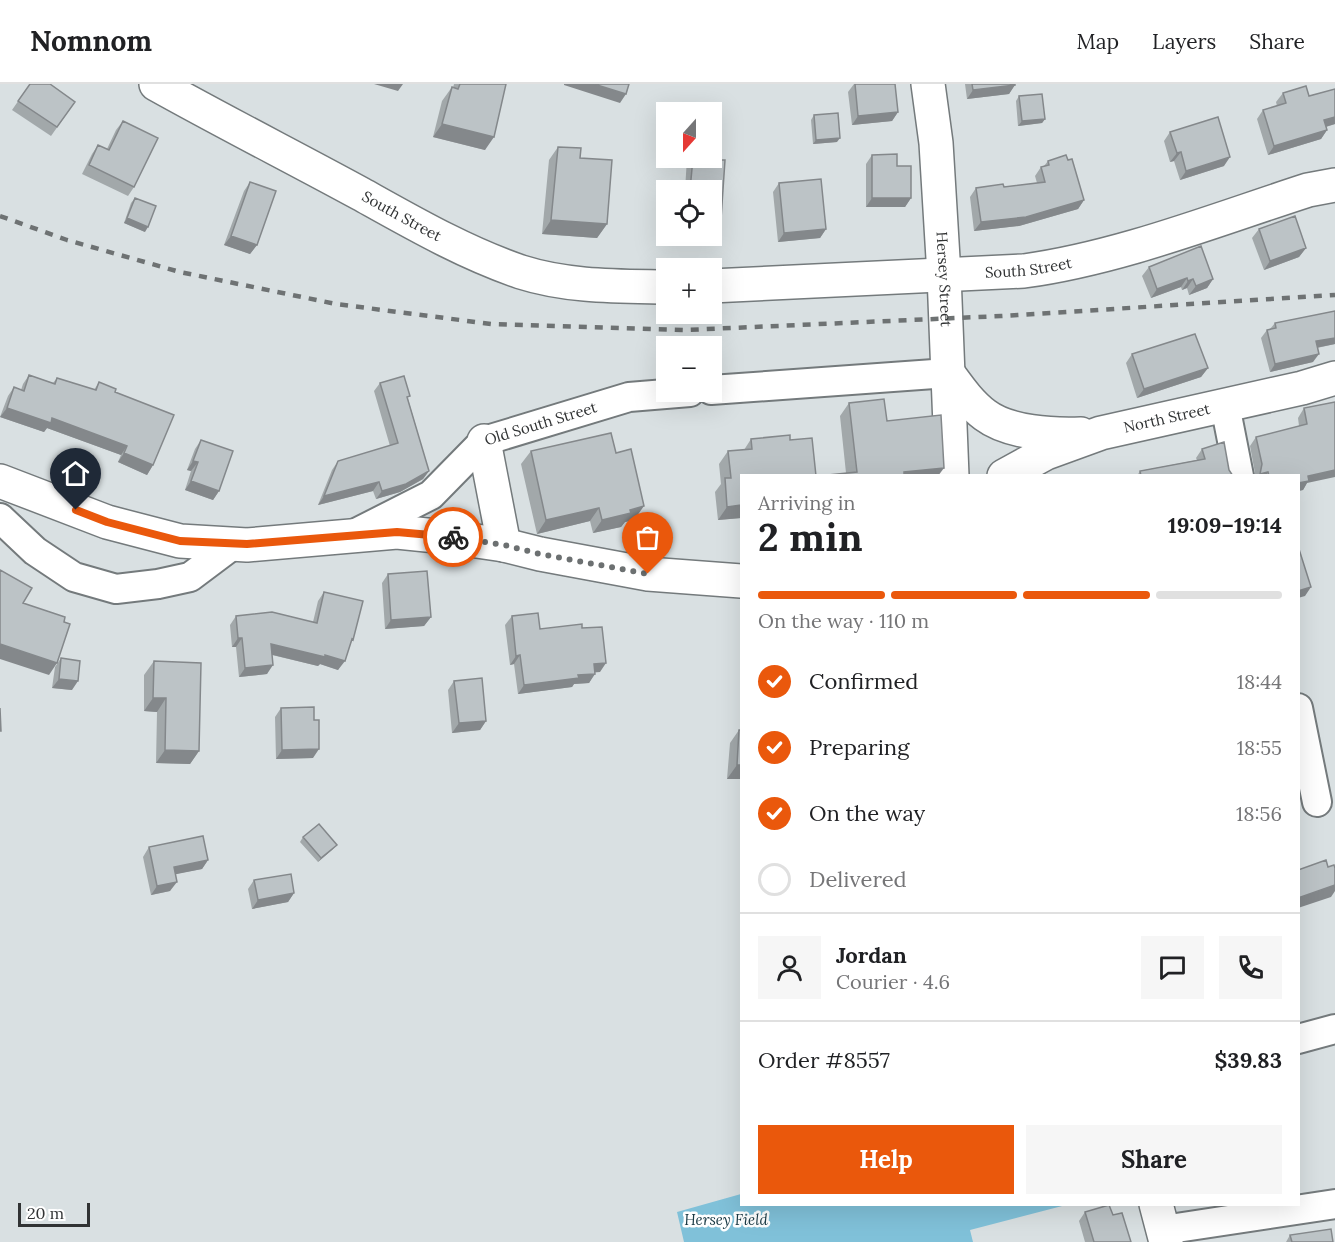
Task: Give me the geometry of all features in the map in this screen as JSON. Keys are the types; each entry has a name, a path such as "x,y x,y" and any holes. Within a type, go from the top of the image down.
{"street":[{"name":"South Street","path":"156,84 467,250 522,272 566,283 656,287"},
{"name":"Hersey Street","path":"928,84 936,143 952,474"},
{"name":"South Street","path":"722,285 1024,271 1099,258 1308,190 1335,185"},
{"path":"722,389 948,373 966,397 986,416 999,422 1024,430 1054,435 1101,433"},
{"name":"North Street","path":"1008,474 1046,453 1101,433 1302,388 1335,378"},
{"name":"Old South Street","path":"348,536 431,495 484,441 629,397 656,395"},
{"path":"1225,405 1239,474"},
{"path":"484,441 504,545"},
{"path":"0,481 107,522 180,541 266,543 397,532 504,545 648,574 740,581"},
{"path":"0,518 35,551 74,577 116,589 190,577 234,544"},
{"path":"1300,718 1317,802"},
{"path":"1300,1039 1335,1029"},
{"path":"1161,1226 1335,1204"}],"green space":[{"name":"Hersey Field","path":"740,1194 740,1206 1062,1206 970,1230 973,1242 684,1242 677,1212"}],"building":[{"path":"30,84 50,84 75,102 57,127 18,101"},
{"path":"460,84 506,84 494,137 442,124 452,87 458,89"},
{"path":"594,84 629,84 626,94"},
{"path":"855,84 895,84 898,112 858,116"},
{"path":"972,84 1015,84 1015,85 973,90"},
{"path":"1306,86 1309,96 1335,89 1335,117 1324,120 1327,130 1274,146 1263,110 1286,103 1283,93"},
{"path":"1042,94 1045,119 1022,121 1019,96"},
{"path":"838,113 840,138 816,140 814,115"},
{"path":"1218,117 1230,157 1186,171 1181,152 1177,153 1170,132"},
{"path":"123,121 158,138 134,187 89,165 98,145 109,150"},
{"path":"558,147 581,148 580,158 612,160 607,224 551,220"},
{"path":"897,154 897,166 911,166 911,198 872,198 872,155"},
{"path":"1066,155 1068,160 1072,159 1084,200 1026,217 981,222 976,188 1045,182 1041,167 1049,165 1048,161"},
{"path":"722,160 725,160 722,204 722,180 691,180 692,168 722,168"},
{"path":"821,179 826,229 784,233 779,183"},
{"path":"250,182 276,191 257,245 231,236"},
{"path":"135,198 156,206 148,227 127,218"},
{"path":"1295,216 1306,248 1270,261 1259,229"},
{"path":"1201,246 1213,279 1196,286 1193,279 1188,281 1187,278 1157,289 1149,267"},
{"path":"1335,311 1335,338 1316,341 1319,354 1275,364 1267,330 1276,328 1275,323"},
{"path":"1195,334 1208,368 1144,389 1132,354"},
{"path":"29,375 55,384 57,378 96,390 99,382 116,389 115,392 174,415 153,465 124,453 127,446 52,418 51,423 7,408 14,387 24,391"},
{"path":"404,376 410,396 407,397 429,471 406,484 382,491 379,482 324,496 338,461 398,443 380,383"},
{"path":"884,399 887,421 941,415 944,468 904,472 904,474 838,474 857,472 849,403"},
{"path":"1335,402 1335,470 1308,476 1309,481 1300,483 1300,474 1268,474 1268,472 1260,474 1262,464 1256,437 1307,424 1304,408"},
{"path":"611,433 616,453 631,449 644,506 630,510 631,513 602,520 599,508 546,520 531,451"},
{"path":"790,435 790,440 812,438 816,474 740,474 740,505 727,507 725,478 731,478 728,451 752,449 751,439"},
{"path":"201,440 233,451 219,491 191,481 198,462 193,461"},
{"path":"1224,442 1232,474 1141,474 1140,471 1205,459 1202,449"},
{"path":"1300,552 1311,587 1300,590"},
{"path":"0,570 32,588 23,603 65,617 64,622 70,624 57,663 0,644"},
{"path":"427,571 431,617 391,620 388,574"},
{"path":"324,592 363,601 345,661 271,644 273,665 245,668 242,638 238,638 236,616 272,612 317,623"},
{"path":"538,613 540,629 582,624 582,628 602,627 606,663 594,664 595,674 524,685 520,655 516,656 512,616"},
{"path":"61,658 80,661 78,681 59,679"},
{"path":"154,661 201,663 199,751 165,750 166,698 153,698"},
{"path":"482,678 486,721 459,723 454,681"},
{"path":"314,707 314,720 319,720 319,749 282,750 281,708"},
{"path":"739,730 740,730 740,765 737,765"},
{"path":"319,824 337,845 321,858 303,837"},
{"path":"203,836 208,860 174,867 177,882 157,886 149,847"},
{"path":"1326,860 1328,867 1334,865 1335,885 1300,897 1300,869"},
{"path":"291,874 294,893 258,900 254,880"},
{"path":"1109,1206 1113,1215 1122,1213 1131,1242 1094,1242 1085,1212"},
{"path":"1331,1229 1333,1242 1292,1242 1290,1235"}],"railway":[{"path":"0,216 67,240 180,272 336,304 491,324 686,330 1001,316 1335,295"}],"way so far":[{"path":"453,537 648,574"}],"route":[{"path":"76,510 107,522 180,541 275,543 397,532 453,537"}]}
